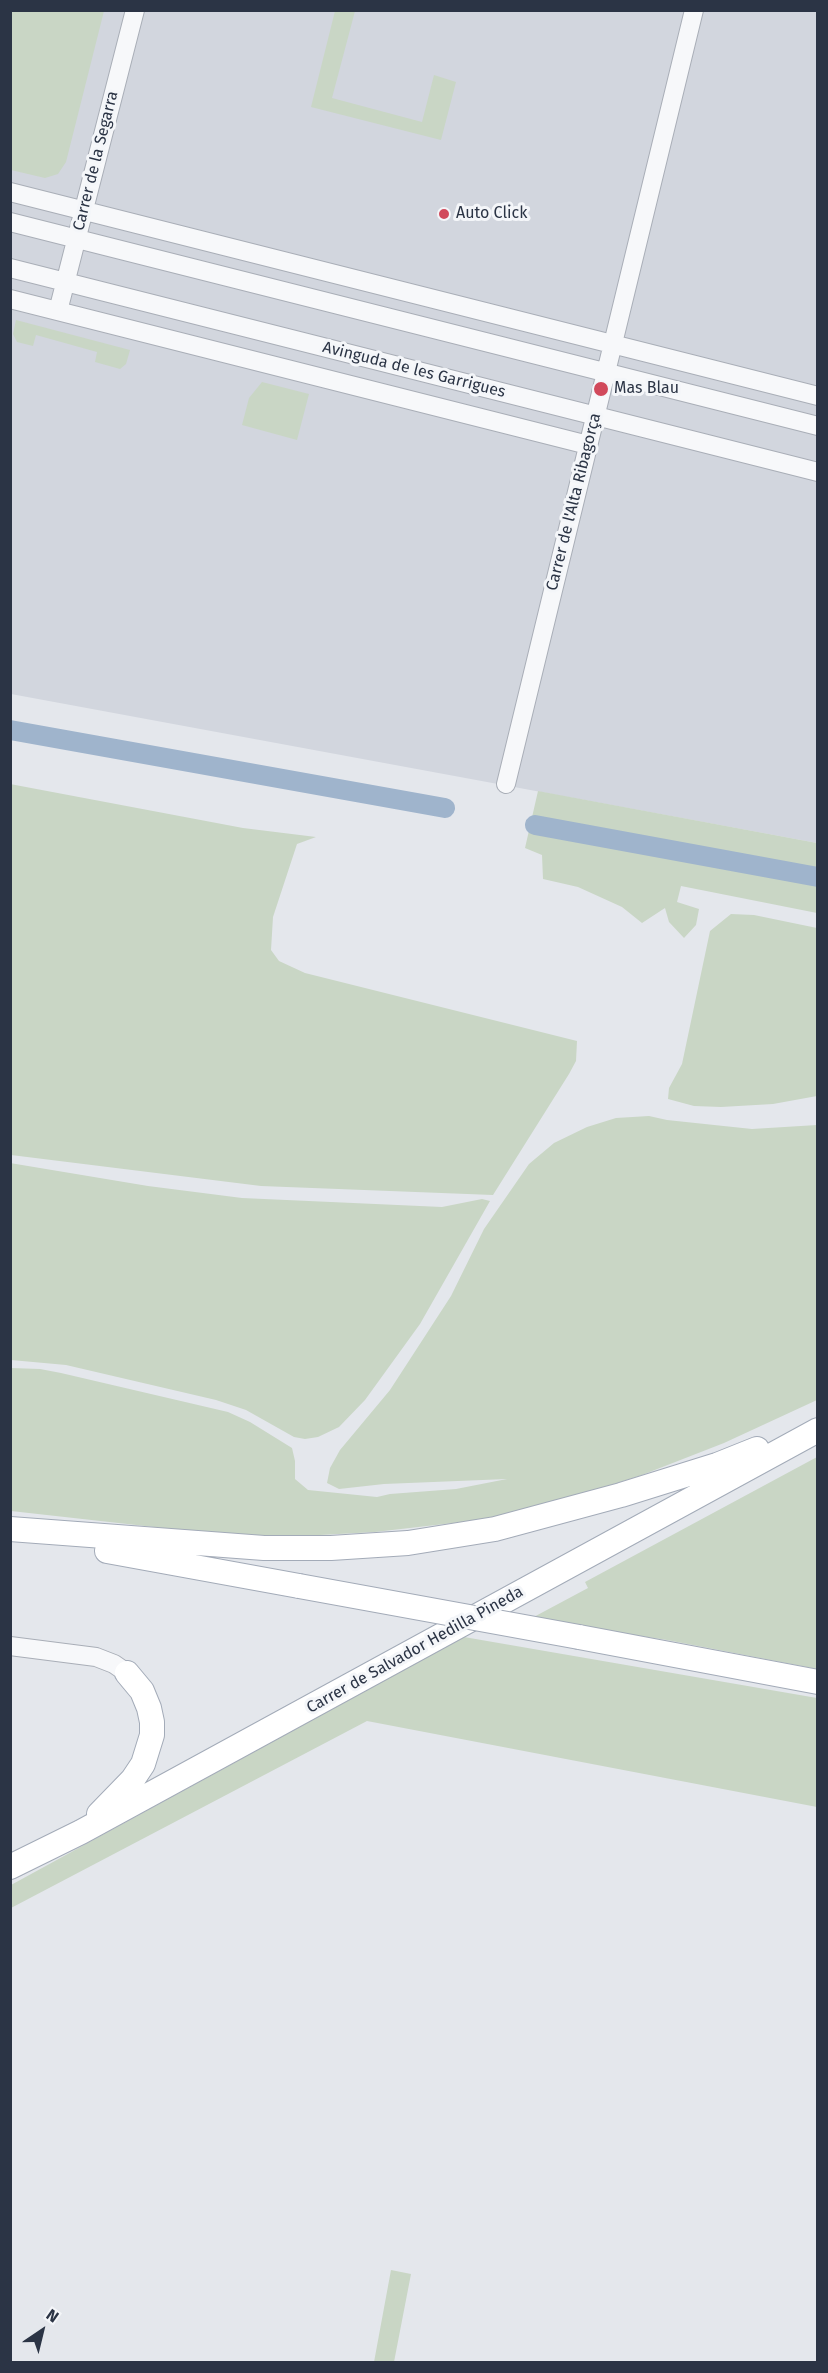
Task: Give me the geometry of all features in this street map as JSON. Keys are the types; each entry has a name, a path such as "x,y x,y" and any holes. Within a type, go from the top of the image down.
{"main road":[{"path":"10,1529 264,1548 331,1548 408,1543 495,1530 621,1495 717,1466 818,1424"},
{"name":"Carrer de Salvador Hedilla Pineda","path":"10,1867 81,1832 818,1430"},
{"path":"10,1533 818,1682"},
{"path":"81,1832 132,1779 143,1764 149,1749 152,1722 149,1708 142,1691 127,1673"}],"street":[{"name":"Carrer de la Segarra","path":"58,311 135,10"},
{"name":"Carrer de l'Alta Ribagorça","path":"506,784 694,10"},
{"path":"10,192 818,396"},
{"path":"10,222 818,426"},
{"name":"Avinguda de les Garrigues","path":"10,268 818,472"},
{"name":"Avinguda de les Garrigues","path":"10,299 588,446"},
{"path":"10,1646 96,1657 114,1664 127,1673"}],"shaded area":[{"path":"10,11 817,11 817,843 11,694"}],"green space":[{"path":"10,11 104,11 66,162 58,174 45,178 11,170"},
{"path":"335,11 355,11 332,98 422,122 434,75 456,82 441,140 311,107"},
{"path":"16,320 130,350 126,364 120,369 95,362 97,352 36,335 33,346 17,342 13,334"},
{"path":"262,382 309,394 297,440 242,425 249,398"},
{"path":"10,784 243,828 316,837 297,844 273,917 271,950 279,961 305,973 577,1041 576,1061 569,1074 493,1195 261,1186 11,1155"},
{"path":"538,791 817,843 817,913 681,886 677,902 699,909 696,925 684,938 669,922 665,908 642,923 622,907 578,887 543,879 542,855 525,848"},
{"path":"731,914 754,915 817,928 817,1096 773,1104 721,1107 694,1106 668,1099 669,1088 682,1064 710,931"},
{"path":"649,1116 752,1129 817,1125 817,1400 724,1443 642,1475 561,1501 479,1520 375,1532 284,1537 172,1529 11,1511 11,1368 40,1369 61,1373 228,1412 250,1422 292,1448 295,1479 308,1490 377,1497 456,1489 507,1479 384,1484 339,1489 327,1483 330,1468 340,1450 390,1390 451,1296 484,1229 529,1164 554,1143 587,1127 616,1118"},
{"path":"10,1163 148,1186 242,1198 442,1207 482,1199 490,1201 420,1324 365,1400 339,1427 318,1437 305,1439 294,1437 246,1410 216,1400 66,1365 11,1360"},
{"path":"817,1457 817,1669 667,1640 530,1619 588,1588 585,1582"},
{"path":"464,1637 817,1698 817,1807 367,1721 11,1908 11,1885"},
{"path":"391,2270 411,2274 394,2362 374,2362"}],"waterway":[{"path":"10,730 445,808"},
{"path":"535,825 818,877"}],"place":[{"name":"Auto Click","path":"444,214"},
{"name":"Mas Blau","path":"601,389"}]}
